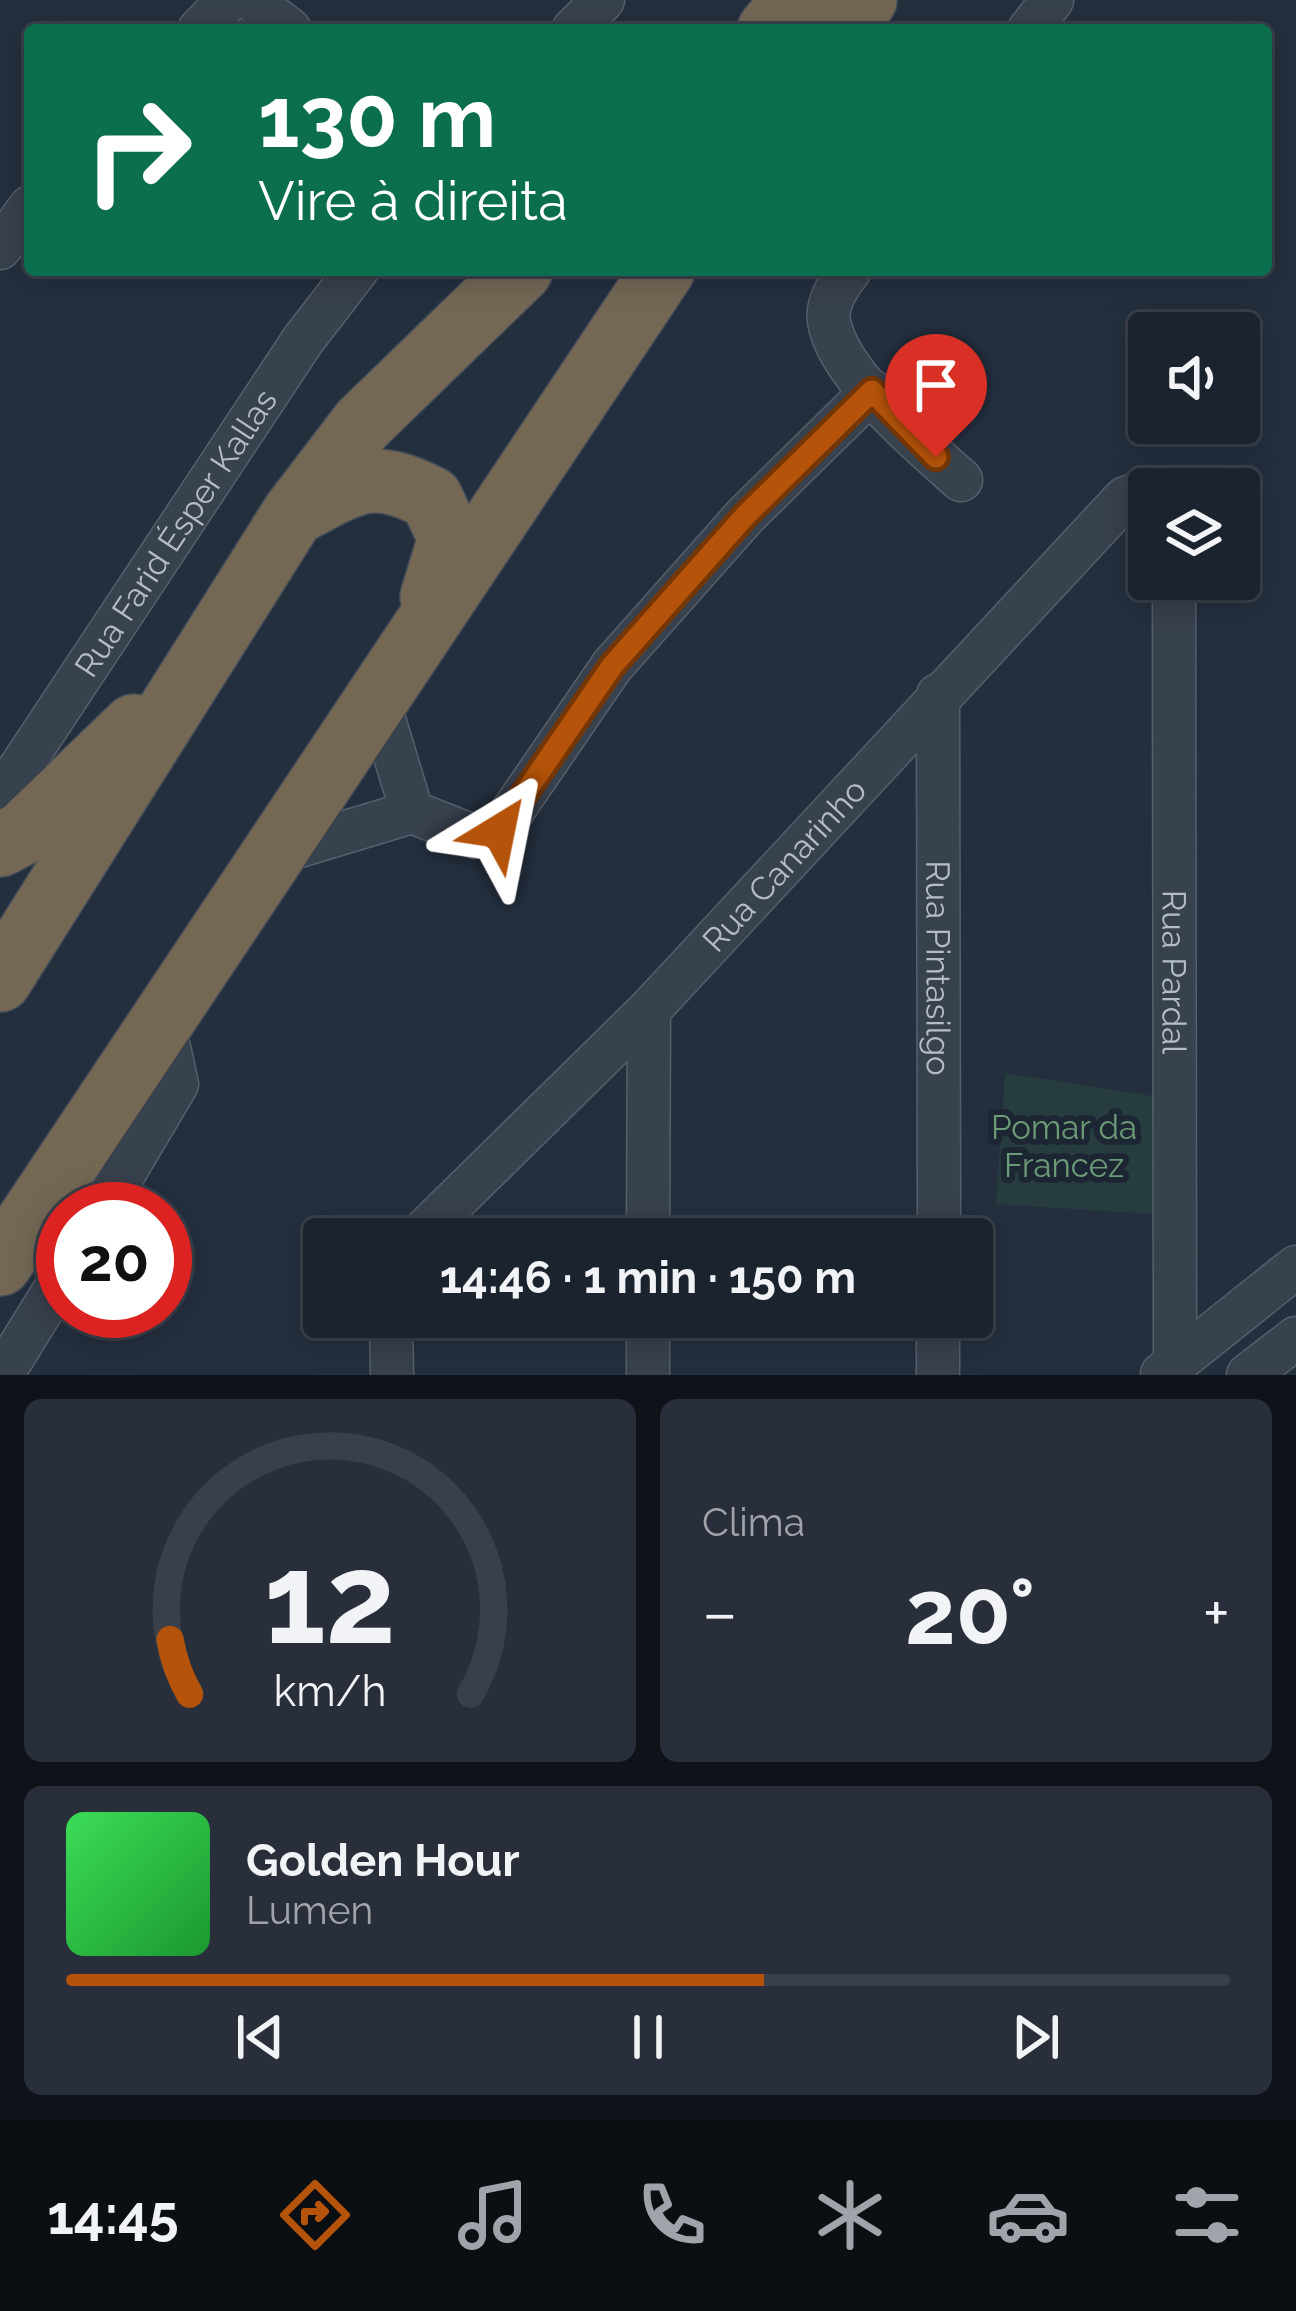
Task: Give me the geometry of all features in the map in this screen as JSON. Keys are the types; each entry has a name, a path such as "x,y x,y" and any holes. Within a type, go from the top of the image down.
{"highway":[{"path":"774,24 794,0"},
{"path":"847,24 865,0"},
{"path":"0,980 294,513 362,424 515,276"},
{"path":"87,1182 163,1020 659,276"},
{"path":"294,513 370,478 387,479 431,498 450,538 416,638"},
{"path":"0,845 23,833 90,772 209,647"},
{"path":"0,1217 36,1205"},
{"path":"0,1264 36,1231"}],"street":[{"path":"205,24 228,0"},
{"path":"252,0 282,24"},
{"path":"579,24 603,0"},
{"path":"1034,24 1052,0"},
{"name":"Rua Farid Ésper Kallas","path":"0,798 303,340 352,276"},
{"path":"845,276 836,288 828,316 835,341 872,391 962,480"},
{"path":"273,854 412,812 476,837 499,831 612,666 745,516 872,391"},
{"name":"Rua Canarinho","path":"437,1218 649,1010 938,695 1128,498"},
{"name":"Rua Pardal","path":"1168,1370 1174,600"},
{"name":"Rua Pintasilgo","path":"938,695 939,1218"},
{"path":"377,696 412,812"},
{"path":"648,1218 649,1010"},
{"path":"1168,1370 1248,1305 1296,1274"},
{"path":"2,1375 36,1320"},
{"path":"391,1338 392,1375"},
{"path":"647,1375 648,1338"},
{"path":"938,1338 938,1375"},
{"path":"1248,1375 1296,1338"}],"green space":[{"name":"Pomar da Francez","path":"1005,1073 1166,1098 1165,1215 996,1204"}],"route":[{"path":"499,831 512,819 612,666 745,516 872,391 936,457"}]}
